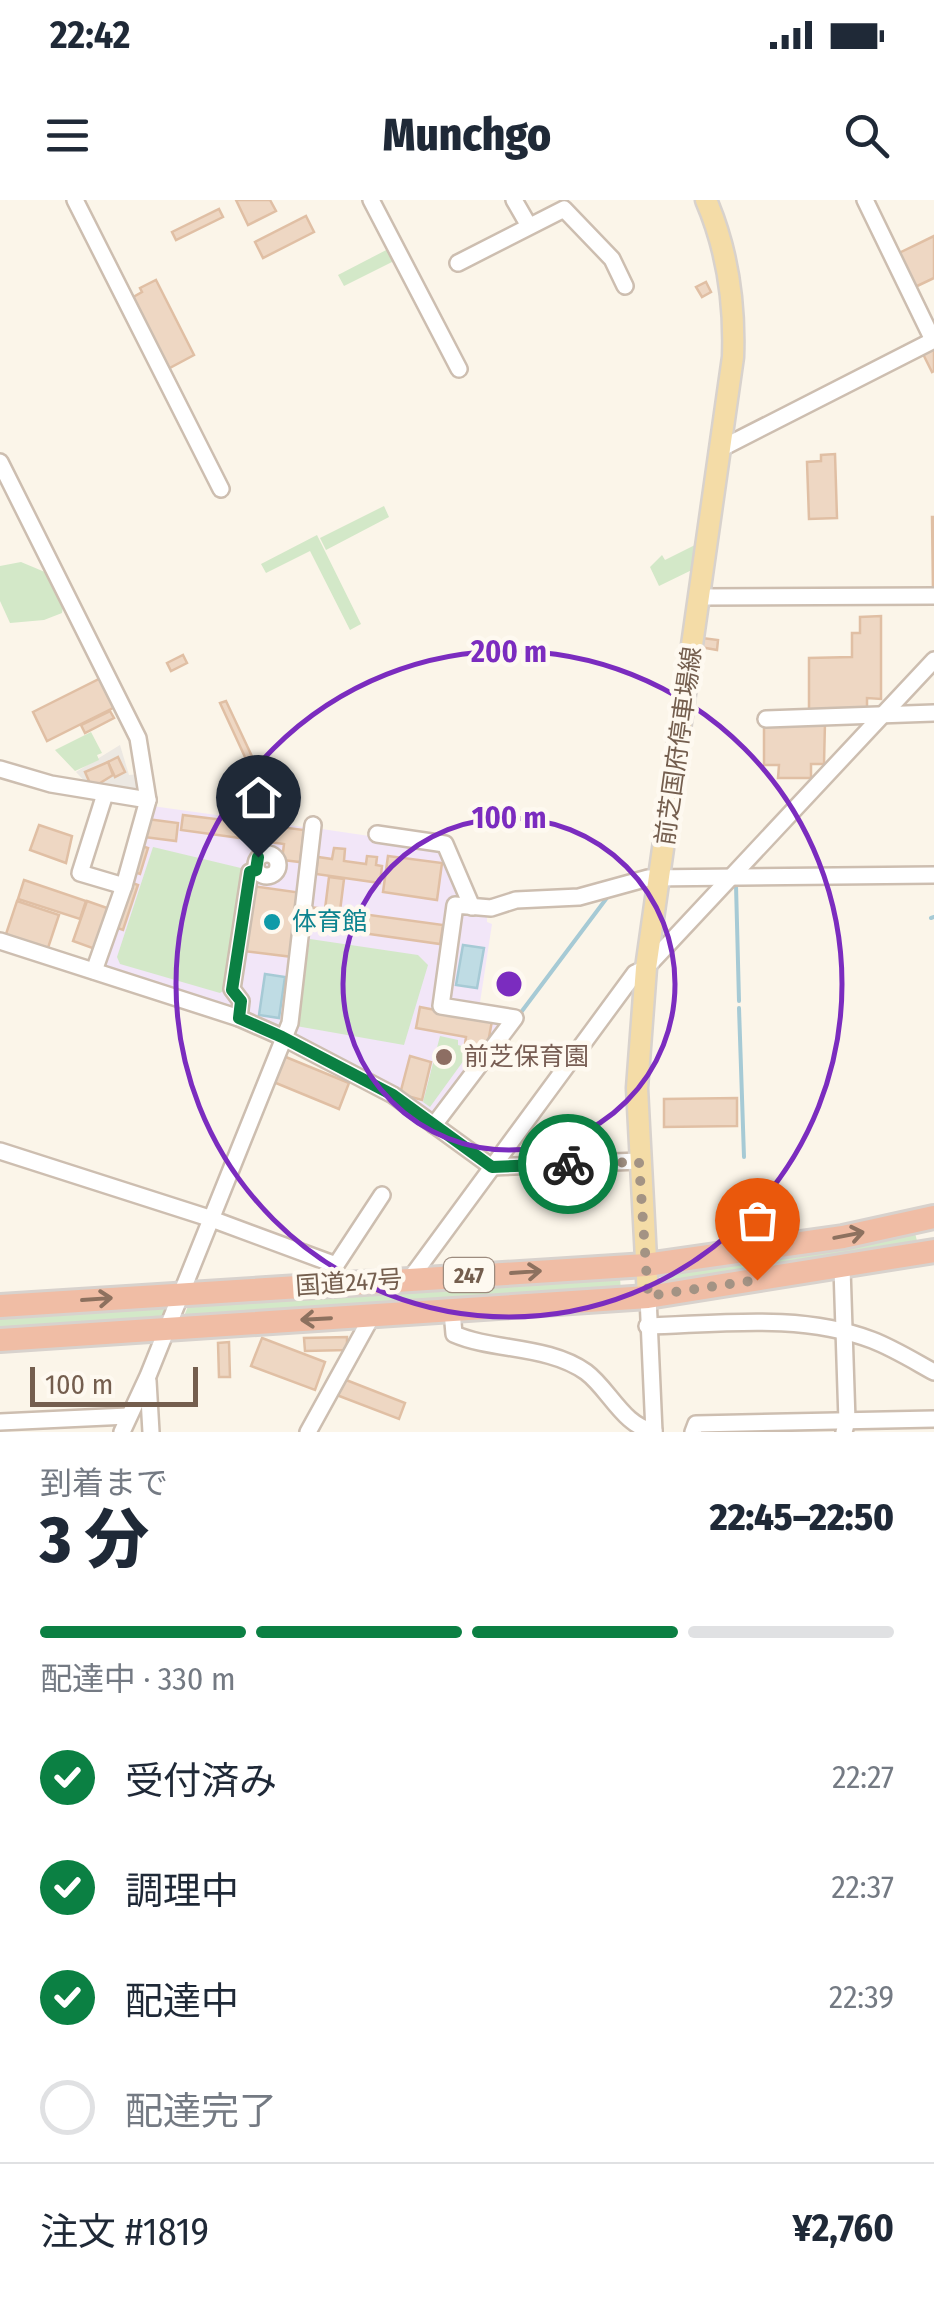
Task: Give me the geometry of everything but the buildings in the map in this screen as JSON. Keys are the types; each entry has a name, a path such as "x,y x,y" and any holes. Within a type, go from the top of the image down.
{"highway":[{"name":"国道247号","path":"0,1306 646,1264 844,1236 934,1217"},
{"name":"国道247号","path":"0,1340 648,1296 934,1251"}],"main road":[{"name":"前芝国府停車場線","path":"648,1296 637,1088 646,968 732,358 733,310 728,266 706,200"}],"street":[{"path":"76,200 221,489"},
{"path":"371,200 459,369"},
{"path":"514,200 529,226"},
{"path":"720,449 934,340 865,200"},
{"path":"458,263 564,209 612,259 625,286"},
{"path":"0,462 138,738 148,800 124,886 94,971"},
{"path":"700,596 934,596"},
{"path":"410,1279 635,973 646,968 934,660"},
{"path":"766,719 934,713"},
{"path":"0,769 51,784 148,800"},
{"path":"105,794 80,873 124,886"},
{"path":"0,1422 125,1424 148,1376 290,1023 313,824"},
{"path":"377,834 446,844 472,906"},
{"path":"239,1018 241,1001 232,990 250,872 256,870"},
{"path":"434,1124 516,1018 441,1006 455,905 491,908 516,900 580,897 648,878 934,875"},
{"path":"0,941 239,1018 282,1037 393,1095 492,1167 639,1162"},
{"path":"0,1150 209,1218 336,1265 382,1194"},
{"path":"842,1268 845,1427"},
{"path":"452,1311 454,1334 458,1337 574,1365 588,1373 636,1425 654,1431 648,1296"},
{"path":"308,1432 372,1316"},
{"path":"647,1326 769,1322 845,1332 872,1340 934,1372"},
{"path":"148,1376 151,1432"},
{"path":"693,1432 696,1424 845,1427 934,1419"}],"shaded area":[{"path":"120,745 129,775 141,774 145,797 93,790 76,772"},
{"path":"152,806 310,828 281,1032 102,970"},
{"path":"315,828 444,847 469,908 487,911 487,922 492,924 479,1009 510,1020 434,1117 287,1035"}],"green space":[{"path":"392,247 398,259 344,286 338,275"},
{"path":"384,506 389,517 326,550 320,538"},
{"path":"317,535 361,624 350,630 310,551 266,573 261,564"},
{"path":"701,542 698,567 659,586 650,567 662,555 665,560"},
{"path":"21,562 52,575 64,600 62,613 44,620 10,623 0,601 0,566"},
{"path":"91,732 102,753 97,755 99,760 75,771 55,750"},
{"path":"153,847 245,869 226,989 220,993 120,964 117,957"},
{"path":"310,939 418,955 428,965 404,1045 296,1026"},
{"path":"440,1036 458,1040 458,1045 472,1049 430,1107 423,1102"},
{"path":"914,1229 918,1245 667,1283 666,1266"},
{"path":"620,1277 621,1293 229,1318 184,1316 191,1299"},
{"path":"111,1305 167,1309 163,1323 0,1333 0,1312"}],"water":[{"path":"463,945 484,948 477,988 456,985"},
{"path":"265,974 285,977 279,1018 259,1015"}],"waterway":[{"path":"736,885 739,1001"},
{"path":"519,1015 609,895"},
{"path":"739,1008 744,1157"}],"way so far":[{"path":"568,1164 639,1162 648,1296 757,1280"}],"place":[{"name":"体育館","path":"272,922"},
{"name":"前芝保育園","path":"444,1057"}],"route":[{"path":"258,857 256,870 250,872 232,990 241,1001 239,1018 393,1095 492,1167 568,1164"}]}
